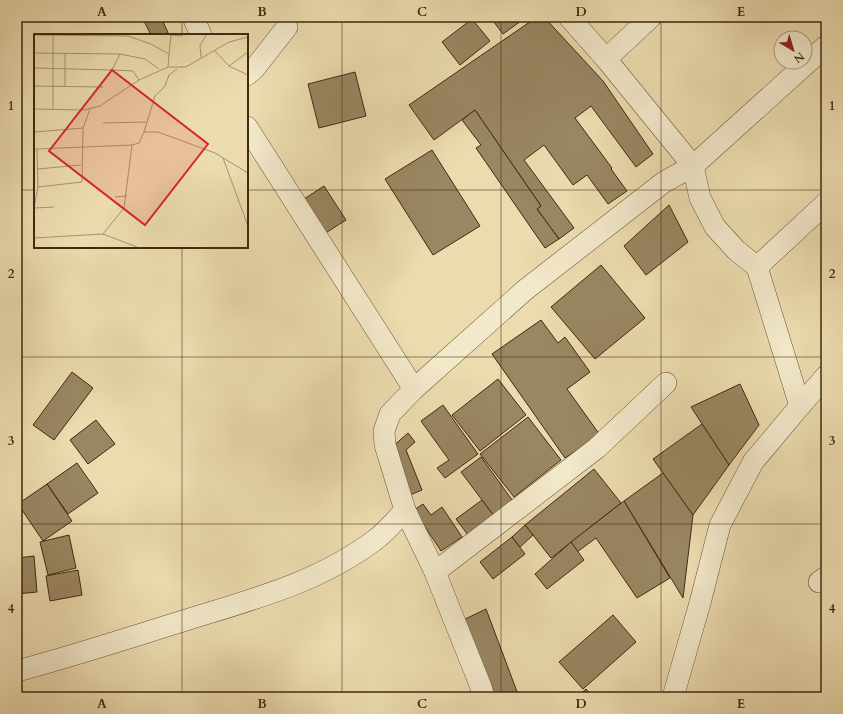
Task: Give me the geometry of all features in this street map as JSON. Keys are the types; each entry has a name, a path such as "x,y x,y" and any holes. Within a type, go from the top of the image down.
{"street":[{"path":"193,17 200,34"},
{"path":"569,17 606,59 692,166 700,198 715,227 736,250 757,267 800,406"},
{"path":"606,59 651,17"},
{"path":"248,74 254,69 287,27"},
{"path":"484,697 435,572 405,510 385,445 384,431 390,414 414,389 525,290 664,182 692,166 826,46"},
{"path":"248,129 414,389"},
{"path":"757,267 826,203"},
{"path":"673,697 700,603 720,525 753,462 826,376"},
{"path":"435,572 597,448 666,383"},
{"path":"17,671 74,656 277,592 330,569 376,540 405,510"}],"building":[{"path":"142,17 161,17 169,34 150,34"},
{"path":"490,17 518,17 521,21 503,34"},
{"path":"537,17 544,17 603,81 653,154 636,167 591,106 575,118 627,191 608,204 587,175 573,185 544,145 524,160 574,228 559,239 537,209 541,206 475,110 434,140 409,105"},
{"path":"472,19 490,41 460,65 442,42"},
{"path":"355,72 366,116 319,128 308,84"},
{"path":"475,110 541,206 537,209 559,239 545,248 476,148 481,145 462,120"},
{"path":"432,150 480,226 433,255 385,179"},
{"path":"324,186 346,220 324,234 301,201"},
{"path":"669,205 688,242 646,275 624,246"},
{"path":"601,265 645,318 595,359 551,307"},
{"path":"541,320 558,343 565,337 590,372 567,389 600,435 565,458 492,354"},
{"path":"72,372 93,388 54,440 33,425"},
{"path":"498,379 526,415 480,451 452,415"},
{"path":"740,384 759,425 729,465 691,407"},
{"path":"443,405 478,454 445,478 437,468 449,460 421,421"},
{"path":"528,417 561,460 514,497 480,454"},
{"path":"96,420 115,444 88,464 70,440"},
{"path":"702,424 729,465 693,515 653,459"},
{"path":"408,433 415,442 406,450 422,490 410,495 391,448"},
{"path":"481,457 513,501 494,516 461,472"},
{"path":"77,463 98,493 68,514 47,484"},
{"path":"594,469 621,503 551,558 525,525"},
{"path":"663,473 693,515 683,598 624,501"},
{"path":"47,484 72,521 43,541 18,504"},
{"path":"482,500 494,516 468,535 456,519"},
{"path":"624,501 670,578 637,598 596,538 577,552 571,542"},
{"path":"423,504 431,515 442,507 462,537 441,551 414,510"},
{"path":"525,525 533,535 520,547 512,537"},
{"path":"69,535 76,568 48,575 40,542"},
{"path":"512,537 525,554 493,579 480,562"},
{"path":"571,542 584,560 547,589 535,574"},
{"path":"34,556 37,592 17,594 17,558"},
{"path":"78,570 82,595 50,601 46,576"},
{"path":"486,609 519,697 487,697 459,622"},
{"path":"613,615 636,642 583,689 559,662"},
{"path":"586,689 593,697 577,697"}]}
